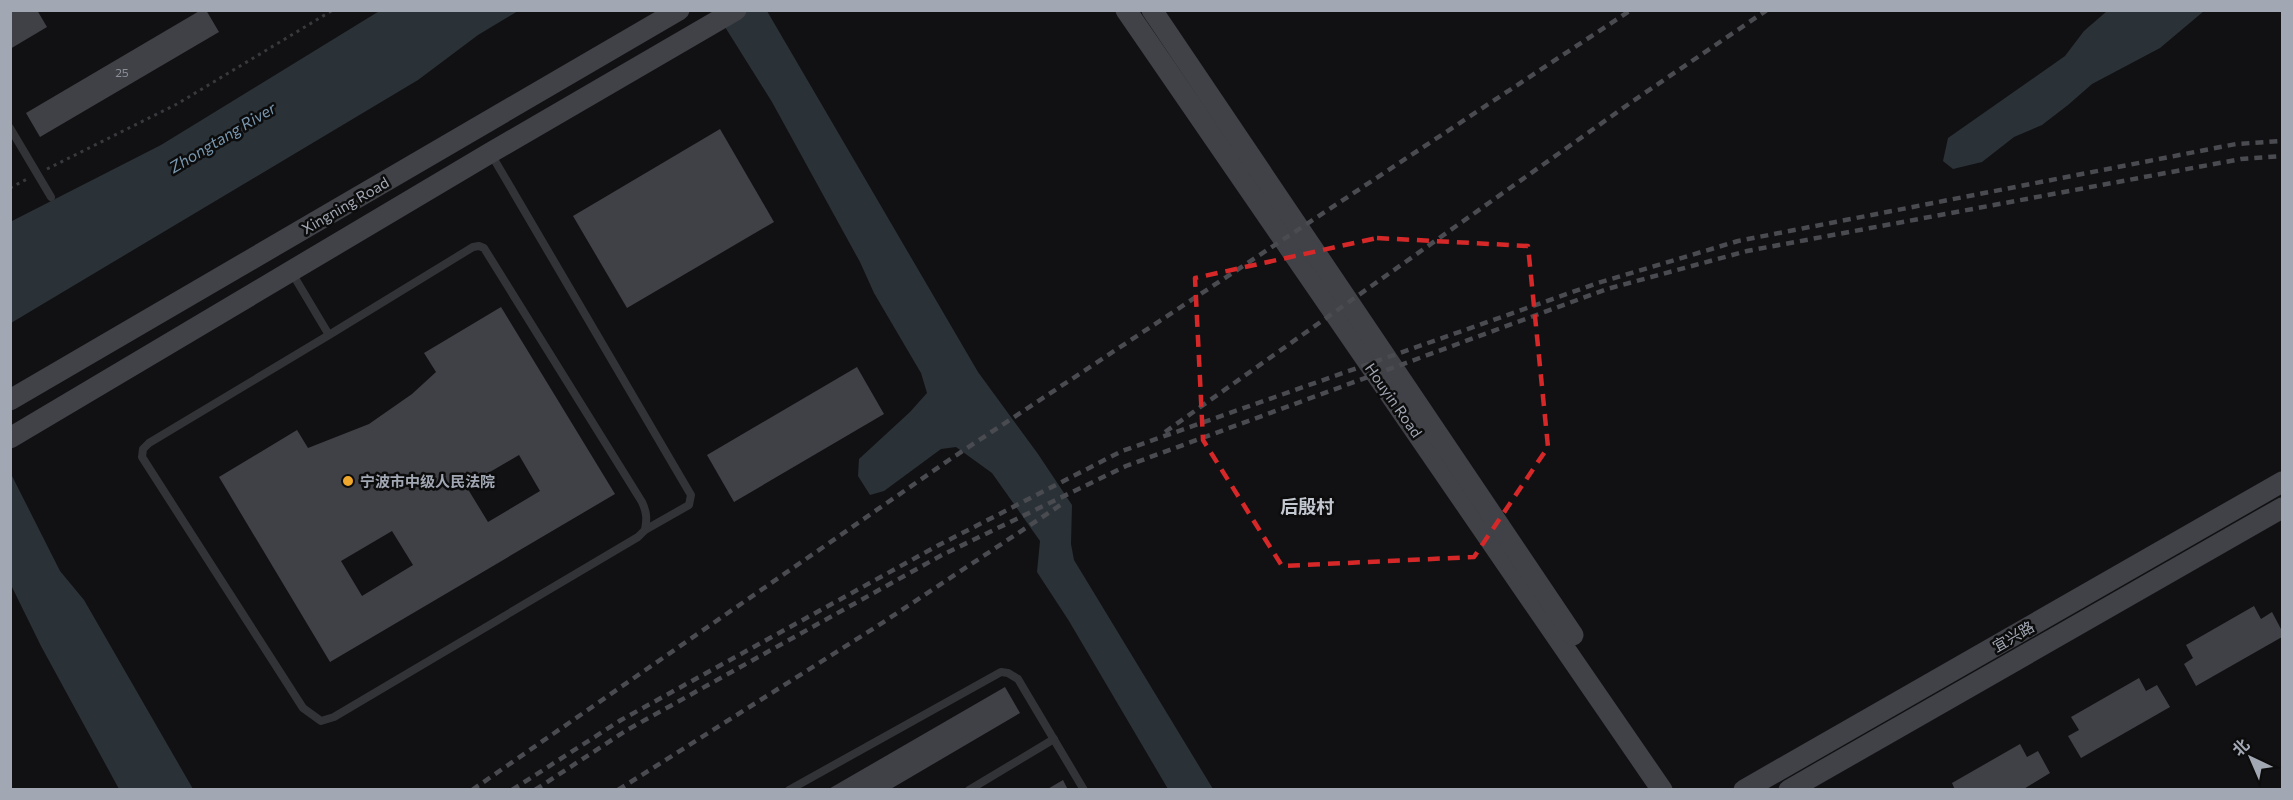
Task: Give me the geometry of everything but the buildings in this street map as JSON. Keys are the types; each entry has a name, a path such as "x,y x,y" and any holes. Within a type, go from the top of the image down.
{"main road":[{"name":"Xingning Road","path":"10,400 679,10"},
{"path":"18,433 736,10"},
{"name":"Houyin Road","path":"1126,10 1662,789"},
{"name":"Houyin Road","path":"1152,10 1677,789"},
{"name":"宜兴路","path":"1744,789 2283,482"},
{"name":"宜兴路","path":"1790,789 2283,508"}],"lane":[{"path":"10,128 51,197"},
{"path":"490,153 691,495 689,505 334,717 321,720 303,708 142,457 143,449 149,443 473,247 479,246 484,249 642,502 647,513 645,531"},
{"path":"292,271 329,335"},
{"path":"789,789 1001,672 1018,679 1084,789"},
{"path":"969,789 1054,740"}],"path":[{"path":"10,188 177,104 333,10"}],"highlighted area":[{"path":"1377,238 1528,246 1548,447 1474,557 1282,566 1203,440 1195,278"}],"water":[{"name":"Zhongtang River","path":"381,10 518,11 478,35 418,80 11,323 12,221 161,145"},
{"path":"715,11 767,11 978,372 1072,505 1071,544 1074,560 1213,789 1168,789 1069,621 1037,572 1040,541 992,473 956,447 941,449 884,491 870,495 858,476 859,459 927,393 921,373 874,293 860,262 772,102"},
{"path":"2107,11 2204,11 2160,48 2092,84 2042,125 2014,137 1982,162 1953,169 1943,161 1948,138 2065,56 2084,31"},
{"path":"10,472 60,571 84,600 193,789 119,789 41,646 11,585"}],"railway":[{"path":"472,790 949,460 1631,10"},
{"path":"1165,432 1633,101 1767,10"},
{"path":"512,790 621,720 937,546 1122,451 1598,283 1738,241 2236,144 2282,141"},
{"path":"535,790 627,730 942,555 1126,466 1607,289 1747,251 2241,159 2282,156"},
{"path":"618,790 876,627 1062,504"}],"place":[{"name":"宁波市中级人民法院","path":"348,481"}],"district":[{"name":"后殷村","path":"1307,506"}]}
